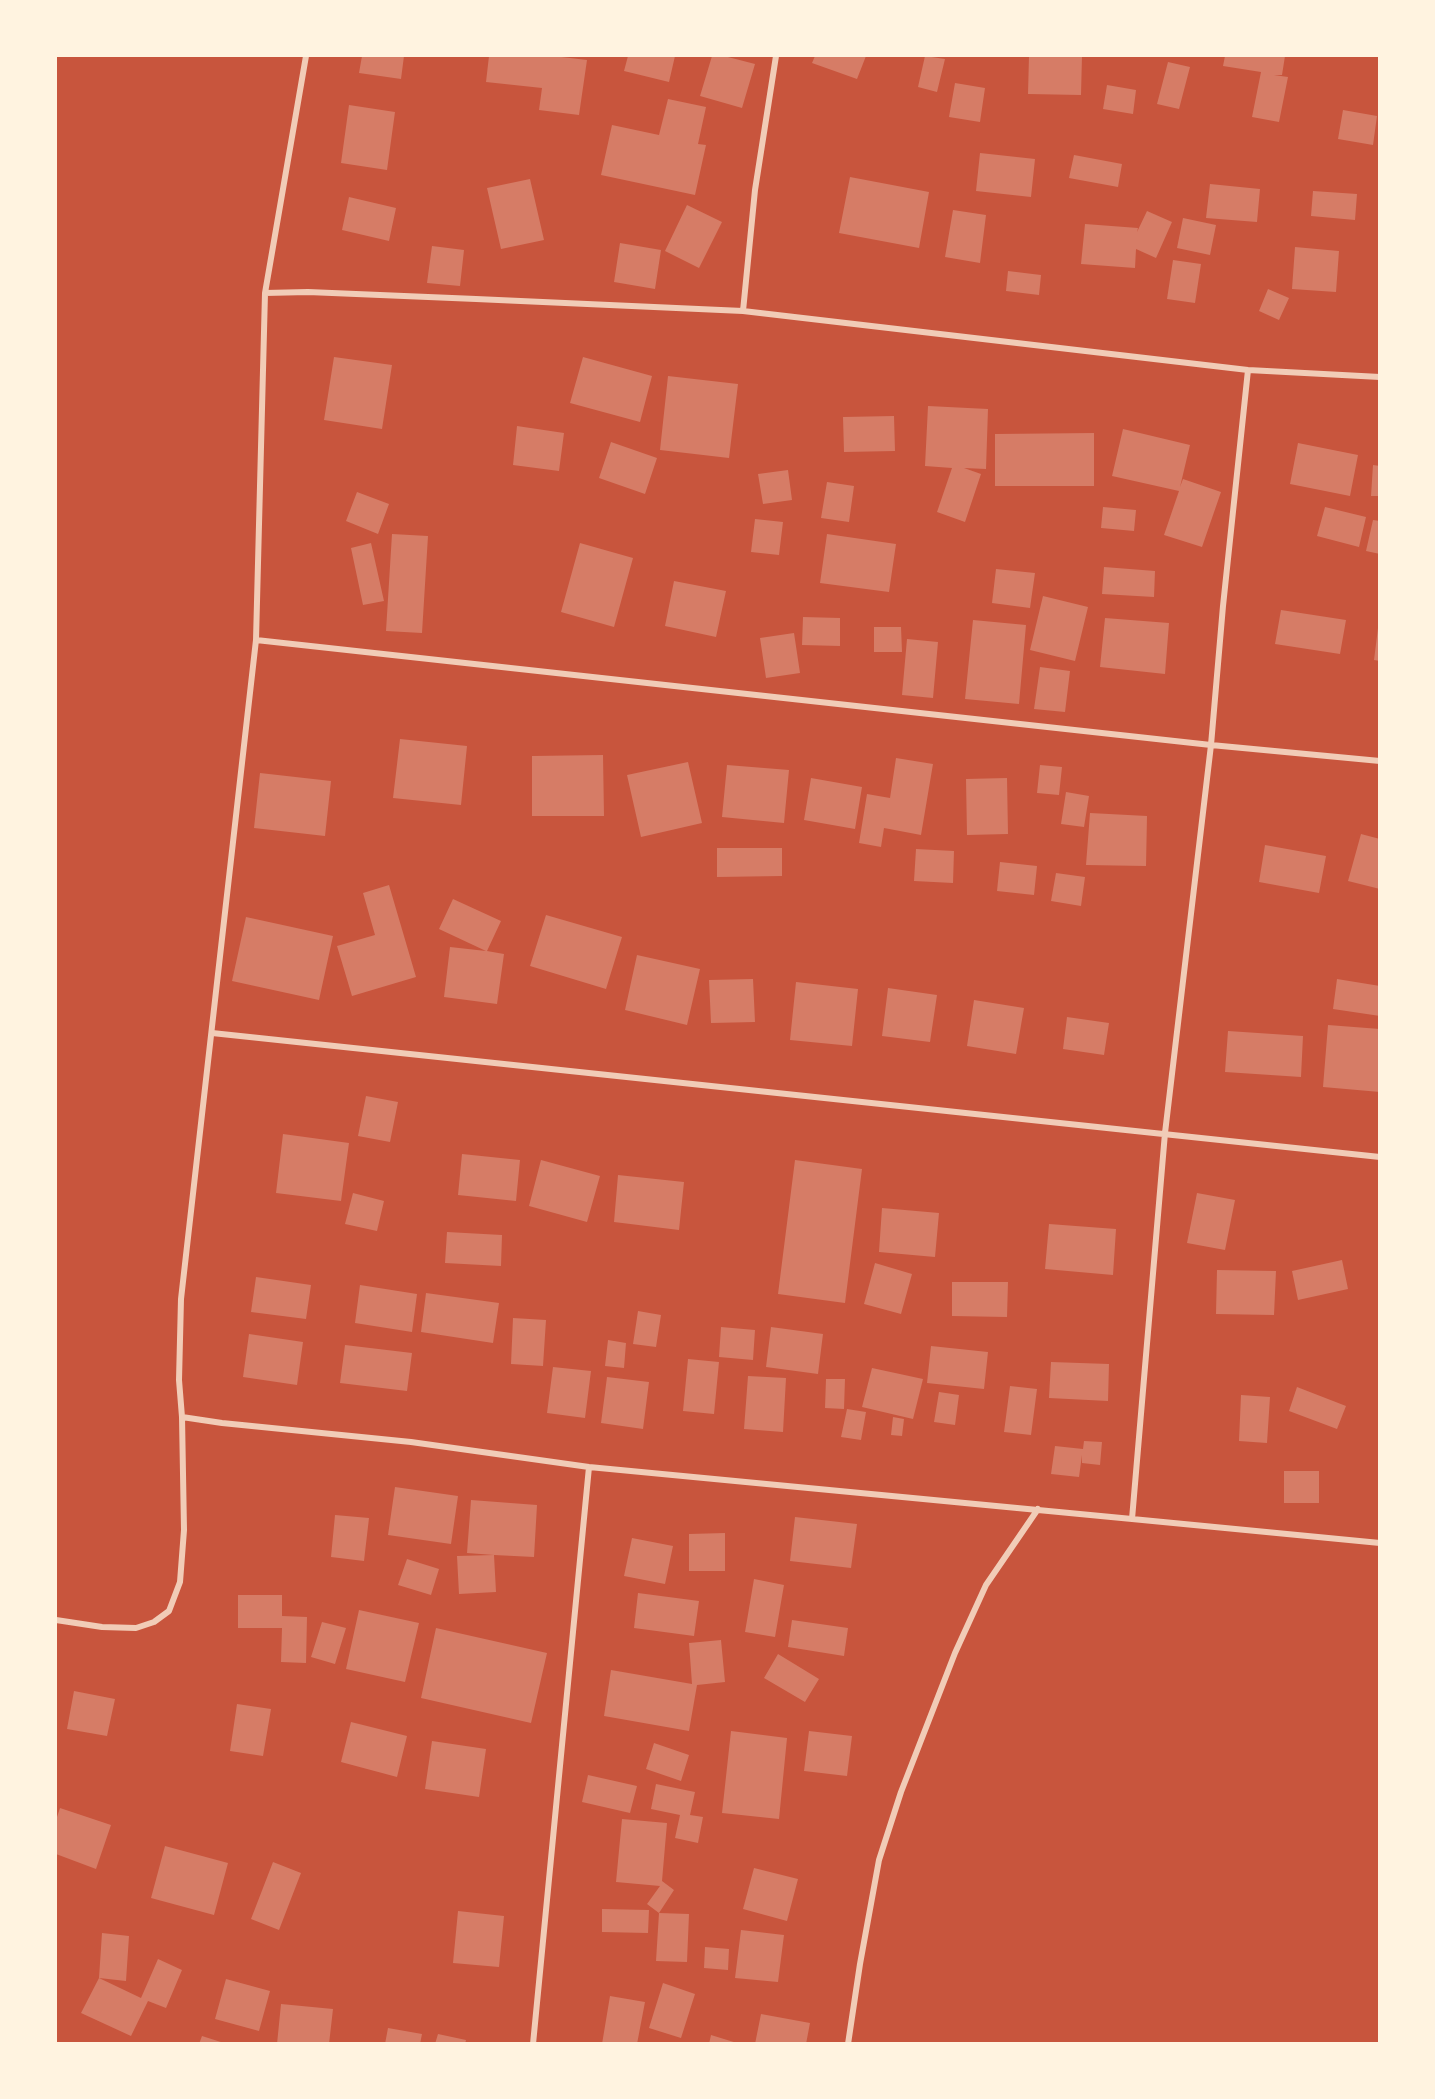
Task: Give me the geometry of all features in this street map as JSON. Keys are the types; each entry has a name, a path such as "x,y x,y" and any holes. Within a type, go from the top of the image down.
{"street":[{"path":"56,1620 102,1627 136,1628 154,1622 169,1611 180,1582 184,1530 179,1380 181,1299 256,640 265,293 306,56"},
{"path":"742,311 755,190 776,56"},
{"path":"265,293 392,295 742,311 1248,370 1380,377"},
{"path":"1132,1519 1165,1133 1211,745 1248,370"},
{"path":"256,640 1211,745 1380,761"},
{"path":"212,1033 1380,1157"},
{"path":"182,1417 411,1442 589,1467 1380,1543"},
{"path":"533,2043 589,1467"},
{"path":"848,2043 879,1860 901,1792 955,1653 986,1585 1038,1509"}],"building":[{"path":"362,56 404,56 401,79 359,73"},
{"path":"489,56 553,56 587,60 579,115 539,110 542,88 486,82"},
{"path":"628,56 675,56 669,82 624,71"},
{"path":"712,56 724,56 755,64 742,108 700,96"},
{"path":"815,56 866,56 857,79 812,63"},
{"path":"925,56 945,59 937,92 918,87"},
{"path":"1029,56 1082,56 1081,95 1028,94"},
{"path":"1225,56 1285,56 1282,75 1274,75 1288,77 1279,122 1252,117 1261,72 1223,66"},
{"path":"1168,62 1190,67 1179,109 1157,104"},
{"path":"955,83 985,88 980,122 949,117"},
{"path":"1107,85 1136,90 1133,114 1103,109"},
{"path":"668,99 706,107 698,144 706,145 695,195 601,175 612,125 659,135"},
{"path":"349,105 395,112 387,170 341,163"},
{"path":"1343,110 1377,116 1373,145 1338,139"},
{"path":"980,153 1035,159 1031,197 976,191"},
{"path":"1074,155 1122,164 1118,187 1069,178"},
{"path":"850,177 929,192 919,248 839,233"},
{"path":"530,179 544,240 501,249 487,188"},
{"path":"1210,184 1260,189 1257,222 1206,218"},
{"path":"1313,191 1357,194 1355,220 1311,216"},
{"path":"349,197 396,208 389,241 342,230"},
{"path":"687,205 722,222 699,268 665,251"},
{"path":"953,210 986,215 980,263 945,257"},
{"path":"1147,211 1172,222 1156,258 1136,249 1135,268 1081,264 1085,224 1138,228 1137,232"},
{"path":"1183,218 1216,225 1210,255 1177,248"},
{"path":"620,243 661,250 655,289 614,282"},
{"path":"432,246 464,250 460,286 427,283"},
{"path":"1295,247 1339,251 1336,292 1292,289"},
{"path":"1173,260 1201,264 1195,303 1167,299"},
{"path":"1008,271 1041,275 1039,295 1006,291"},
{"path":"1268,289 1289,298 1279,320 1259,311"},
{"path":"334,357 392,365 382,429 324,420"},
{"path":"583,357 652,376 640,422 570,403"},
{"path":"668,376 738,384 729,458 660,450"},
{"path":"928,406 988,409 986,469 964,468 981,474 965,522 937,512 952,468 925,466"},
{"path":"894,416 895,451 844,452 843,417"},
{"path":"517,426 564,433 559,471 513,465"},
{"path":"1123,429 1190,445 1180,487 1183,479 1221,492 1202,547 1164,535 1179,491 1112,476"},
{"path":"1094,433 1094,486 995,486 995,434"},
{"path":"611,442 657,458 645,494 599,478"},
{"path":"1298,443 1358,455 1350,496 1290,484"},
{"path":"1373,465 1380,466 1380,496 1371,496"},
{"path":"788,470 792,500 763,504 758,474"},
{"path":"827,482 854,486 849,522 821,518"},
{"path":"357,492 389,504 378,534 346,521"},
{"path":"1103,507 1136,510 1134,531 1101,528"},
{"path":"1325,507 1366,517 1359,547 1317,536"},
{"path":"755,519 783,522 779,555 751,552"},
{"path":"1373,520 1380,521 1380,554 1366,551"},
{"path":"392,534 428,536 422,633 386,631"},
{"path":"827,534 896,544 889,592 820,583"},
{"path":"371,543 384,601 363,605 351,548"},
{"path":"580,543 633,558 614,627 561,612"},
{"path":"1104,567 1155,571 1154,597 1102,594"},
{"path":"996,569 1035,573 1030,608 992,603"},
{"path":"674,581 726,591 716,637 665,626"},
{"path":"1043,596 1088,607 1075,661 1030,650"},
{"path":"1281,610 1346,620 1340,654 1275,644"},
{"path":"803,617 840,618 840,646 802,645"},
{"path":"1105,618 1169,623 1165,674 1100,667"},
{"path":"973,620 1026,625 1019,704 965,699"},
{"path":"874,627 901,627 902,652 874,652"},
{"path":"1378,628 1380,628 1380,661 1374,660"},
{"path":"794,633 800,673 766,678 760,638"},
{"path":"907,639 938,642 933,698 902,695"},
{"path":"1040,667 1070,671 1065,712 1034,709"},
{"path":"400,739 467,746 461,805 393,798"},
{"path":"603,755 604,816 532,816 532,756"},
{"path":"896,758 933,764 921,835 884,828 881,847 859,843 867,794 890,798"},
{"path":"688,762 702,823 641,837 627,775"},
{"path":"727,765 789,770 784,823 722,817"},
{"path":"1040,765 1062,767 1059,795 1037,793"},
{"path":"260,773 331,781 325,836 254,828"},
{"path":"811,778 862,787 855,829 804,820"},
{"path":"1007,778 1008,834 967,835 966,779"},
{"path":"1066,792 1089,796 1084,827 1061,824"},
{"path":"1090,813 1147,816 1146,866 1086,865"},
{"path":"1361,834 1380,839 1380,889 1348,881"},
{"path":"1265,845 1326,856 1319,893 1259,882"},
{"path":"717,848 782,848 782,876 717,877"},
{"path":"916,849 954,851 953,883 914,881"},
{"path":"1000,862 1037,866 1034,895 997,891"},
{"path":"1056,873 1085,877 1081,906 1051,901"},
{"path":"389,885 416,977 352,996 337,946 375,935 363,893"},
{"path":"453,899 501,921 487,951 504,954 497,1004 444,997 450,947 486,951 439,929"},
{"path":"546,915 622,937 606,989 530,966"},
{"path":"246,917 333,936 319,1000 232,981"},
{"path":"637,955 700,969 687,1025 625,1010"},
{"path":"753,979 755,1022 711,1023 709,980"},
{"path":"1337,979 1380,986 1380,1016 1333,1009"},
{"path":"796,982 858,989 852,1046 790,1040"},
{"path":"888,988 937,995 930,1042 882,1036"},
{"path":"974,1000 1024,1008 1016,1054 967,1046"},
{"path":"1067,1017 1109,1023 1104,1055 1063,1049"},
{"path":"1328,1025 1380,1029 1380,1092 1323,1087"},
{"path":"1228,1031 1303,1036 1301,1077 1225,1072"},
{"path":"366,1096 398,1102 390,1142 358,1136"},
{"path":"283,1134 349,1143 341,1201 276,1193"},
{"path":"462,1154 520,1160 516,1201 458,1195"},
{"path":"541,1160 600,1176 587,1222 529,1206"},
{"path":"795,1160 862,1169 845,1303 778,1294"},
{"path":"618,1175 684,1182 679,1230 614,1222"},
{"path":"353,1193 384,1201 377,1231 345,1224"},
{"path":"1197,1193 1235,1200 1225,1250 1187,1243"},
{"path":"882,1208 939,1213 935,1257 879,1252"},
{"path":"1049,1224 1116,1229 1113,1275 1045,1269"},
{"path":"447,1232 502,1235 501,1266 445,1263"},
{"path":"1342,1260 1348,1289 1298,1300 1292,1271"},
{"path":"875,1263 912,1274 901,1314 864,1304"},
{"path":"1217,1270 1276,1271 1274,1315 1216,1314"},
{"path":"256,1277 311,1285 306,1319 251,1312"},
{"path":"952,1282 1008,1282 1007,1317 952,1316"},
{"path":"360,1285 417,1294 412,1332 355,1323"},
{"path":"426,1293 499,1303 493,1343 421,1332"},
{"path":"638,1311 661,1315 656,1347 633,1344"},
{"path":"513,1318 546,1320 543,1366 511,1364"},
{"path":"721,1327 755,1330 753,1360 719,1357"},
{"path":"771,1327 823,1334 818,1374 766,1367"},
{"path":"249,1334 303,1342 297,1385 243,1377"},
{"path":"608,1340 626,1343 624,1368 605,1366"},
{"path":"345,1345 412,1353 407,1391 340,1383"},
{"path":"931,1346 988,1352 984,1389 927,1383"},
{"path":"688,1359 719,1362 714,1414 683,1411"},
{"path":"1051,1362 1109,1364 1108,1401 1049,1398"},
{"path":"553,1367 591,1371 585,1418 547,1413"},
{"path":"872,1368 923,1379 913,1419 862,1407"},
{"path":"748,1376 786,1378 783,1432 744,1429"},
{"path":"607,1377 649,1382 643,1429 601,1423"},
{"path":"826,1379 845,1379 844,1409 825,1408"},
{"path":"1010,1386 1037,1389 1031,1435 1004,1432"},
{"path":"1297,1387 1346,1406 1337,1429 1289,1411"},
{"path":"939,1392 959,1395 955,1425 934,1422"},
{"path":"1241,1395 1270,1397 1267,1443 1239,1441"},
{"path":"847,1409 866,1412 861,1440 841,1437"},
{"path":"893,1417 904,1419 902,1436 891,1435"},
{"path":"1084,1441 1102,1442 1100,1465 1082,1463 1082,1455 1079,1477 1051,1474 1055,1446 1083,1449"},
{"path":"1284,1471 1319,1471 1319,1503 1284,1503"},
{"path":"395,1487 458,1496 451,1544 388,1535"},
{"path":"471,1500 537,1505 534,1557 467,1553"},
{"path":"335,1515 369,1518 364,1561 331,1557"},
{"path":"795,1517 857,1524 851,1568 790,1561"},
{"path":"725,1533 725,1571 689,1571 689,1534"},
{"path":"632,1538 673,1546 665,1584 624,1576"},
{"path":"494,1555 496,1592 459,1594 457,1556"},
{"path":"407,1559 439,1569 431,1595 398,1585"},
{"path":"754,1579 784,1585 775,1637 745,1632"},
{"path":"638,1593 699,1601 694,1636 634,1628"},
{"path":"238,1595 282,1595 282,1616 307,1617 306,1663 281,1662 282,1628 238,1628"},
{"path":"359,1610 419,1623 405,1682 346,1669"},
{"path":"792,1620 848,1628 844,1656 788,1647"},
{"path":"322,1622 346,1628 335,1664 311,1657"},
{"path":"436,1628 547,1653 531,1723 421,1698"},
{"path":"721,1640 725,1682 697,1685 689,1731 604,1716 611,1670 692,1684 689,1643"},
{"path":"778,1654 819,1679 805,1702 764,1678"},
{"path":"74,1691 115,1699 107,1736 67,1729"},
{"path":"237,1704 271,1709 263,1756 230,1751"},
{"path":"351,1722 407,1736 397,1777 341,1762"},
{"path":"731,1731 787,1738 779,1819 722,1813"},
{"path":"809,1731 852,1736 847,1776 804,1771"},
{"path":"432,1741 486,1749 479,1797 425,1789"},
{"path":"654,1743 689,1755 681,1781 646,1769"},
{"path":"588,1775 637,1786 630,1813 582,1802"},
{"path":"656,1784 695,1792 690,1815 703,1817 698,1843 675,1838 680,1815 651,1809"},
{"path":"60,1808 111,1825 96,1869 56,1854 56,1820"},
{"path":"622,1819 667,1823 662,1881 674,1890 659,1913 647,1904 660,1886 616,1882"},
{"path":"165,1846 228,1863 214,1915 151,1898"},
{"path":"273,1862 301,1873 279,1930 251,1919"},
{"path":"754,1868 798,1879 787,1921 743,1909"},
{"path":"602,1909 649,1910 648,1933 602,1932"},
{"path":"458,1911 504,1916 499,1967 453,1963"},
{"path":"659,1913 689,1914 687,1962 656,1961"},
{"path":"741,1930 784,1935 778,1982 735,1978"},
{"path":"102,1933 129,1936 126,1981 99,1978"},
{"path":"705,1947 729,1949 728,1970 704,1968"},
{"path":"158,1959 182,1970 166,2008 148,2001 131,2036 81,2013 99,1978 141,1998"},
{"path":"226,1979 270,1991 259,2031 215,2019"},
{"path":"663,1983 695,1994 681,2038 649,2028"},
{"path":"610,1996 645,2002 637,2044 602,2044"},
{"path":"281,2004 333,2009 329,2044 277,2044"},
{"path":"761,2014 810,2023 806,2044 755,2044"},
{"path":"388,2028 422,2034 420,2044 385,2044"},
{"path":"438,2034 466,2040 465,2044 435,2044"},
{"path":"711,2035 737,2043 737,2044 709,2044"},
{"path":"202,2036 224,2043 224,2044 199,2044"}]}
